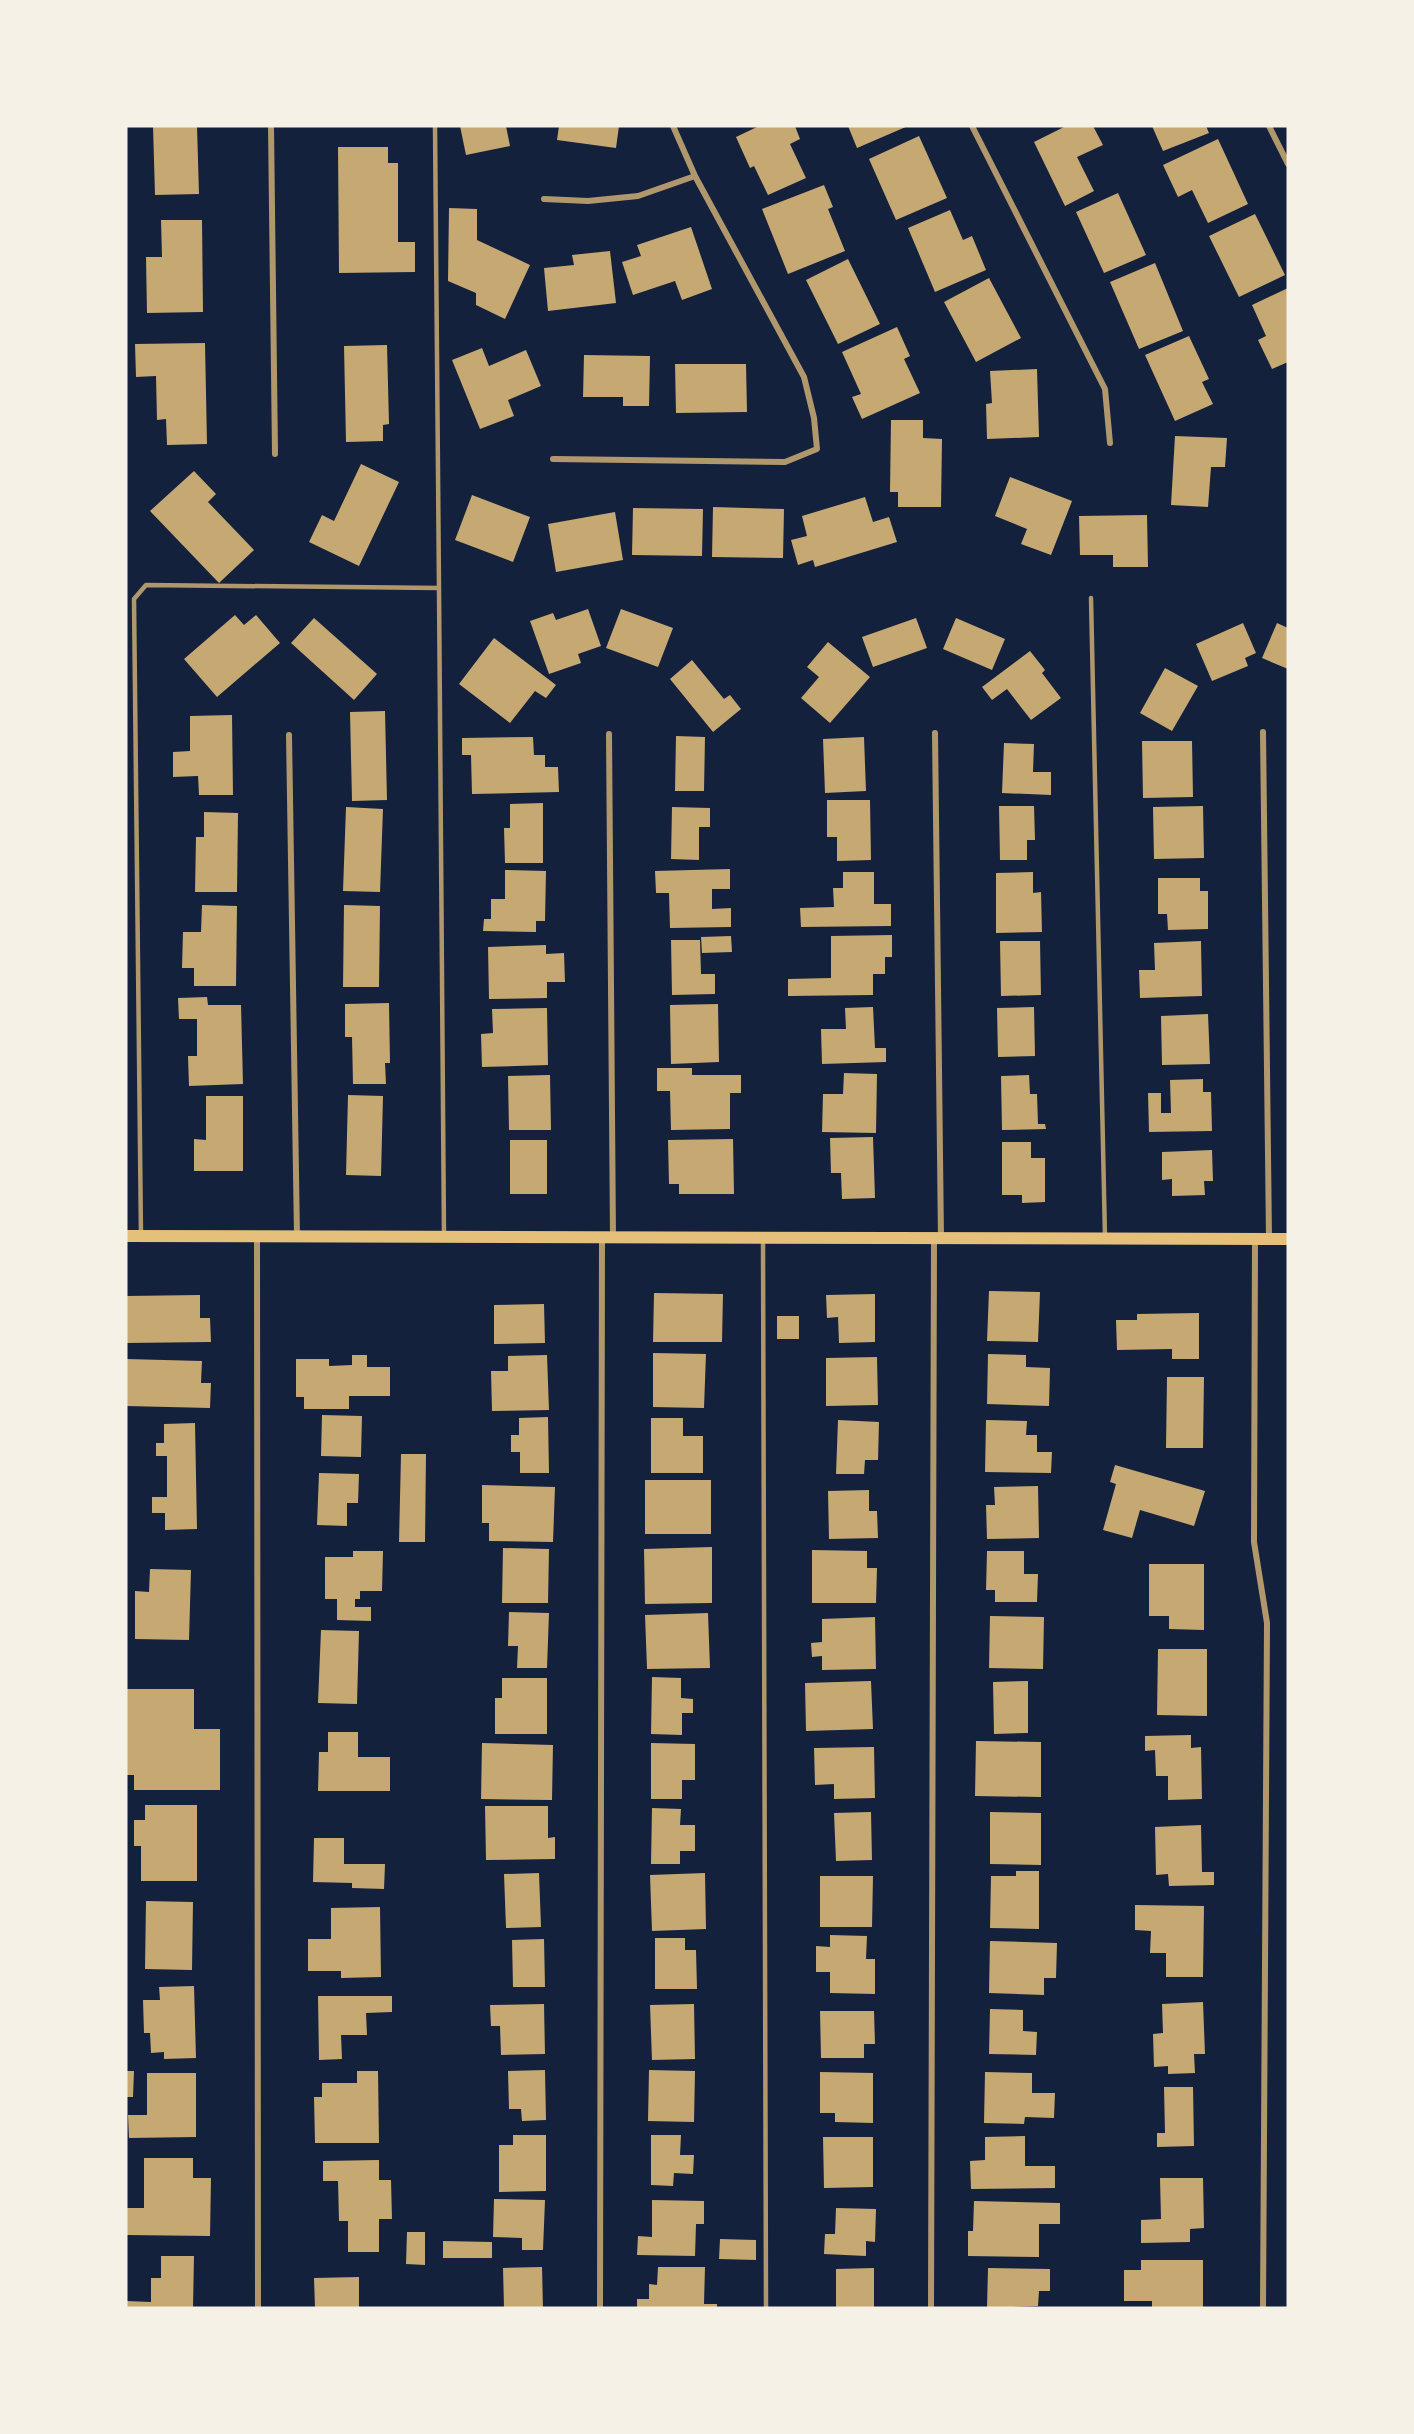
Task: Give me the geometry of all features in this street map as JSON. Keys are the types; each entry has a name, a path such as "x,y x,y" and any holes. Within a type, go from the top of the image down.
{"main road":[{"path":"126,1236 1288,1239"}],"street":[{"path":"271,126 275,454"},
{"path":"553,459 785,462 817,449 814,418 804,377 695,176 673,126"},
{"path":"972,126 1105,389 1110,443"},
{"path":"1269,126 1288,164"},
{"path":"544,199 588,201 638,196 695,176"},
{"path":"1263,732 1269,1239"},
{"path":"931,2308 937,1239 935,733"},
{"path":"600,2308 609,734"},
{"path":"289,735 297,1236"},
{"path":"257,1236 258,2308"},
{"path":"1255,1239 1254,1542 1267,1623 1263,2308"}],"lane":[{"path":"435,126 444,1237"},
{"path":"141,1236 134,599 146,585 439,588"},
{"path":"1091,598 1105,1239"},
{"path":"763,1239 766,2308"}],"building":[{"path":"153,126 197,126 199,194 155,195"},
{"path":"460,126 506,126 510,146 466,155"},
{"path":"559,126 619,126 616,148 557,140"},
{"path":"759,126 795,126 800,139 790,144 806,178 768,195 754,166 750,168 736,137"},
{"path":"848,126 908,126 857,148"},
{"path":"1066,126 1093,126 1103,145 1077,157 1094,191 1065,206 1034,142"},
{"path":"1152,126 1206,126 1209,133 1163,151"},
{"path":"919,136 947,198 896,220 869,159"},
{"path":"1218,139 1248,204 1208,223 1192,190 1178,197 1163,165"},
{"path":"338,147 388,147 388,163 398,163 398,242 415,242 415,272 339,273"},
{"path":"824,185 833,207 828,209 845,251 788,274 762,209"},
{"path":"1118,193 1146,255 1104,273 1076,212"},
{"path":"449,208 477,209 477,240 530,265 505,319 476,305 476,293 448,281"},
{"path":"950,210 963,240 972,236 986,270 935,292 908,228"},
{"path":"1255,214 1285,275 1239,297 1209,236"},
{"path":"161,220 202,220 203,312 147,313 146,257 162,257"},
{"path":"691,227 712,289 682,300 675,281 633,295 622,262 641,256 637,245"},
{"path":"610,251 616,303 548,311 544,268 574,265 572,255"},
{"path":"848,259 880,324 838,344 806,280"},
{"path":"1155,263 1183,331 1139,349 1110,282"},
{"path":"989,278 1021,338 976,362 944,302"},
{"path":"1288,288 1288,362 1272,369 1258,340 1266,336 1252,305"},
{"path":"897,327 910,356 904,359 920,393 862,419 852,397 861,394 842,352"},
{"path":"1189,336 1209,379 1202,382 1213,404 1175,421 1145,355"},
{"path":"205,343 207,444 167,445 166,419 157,420 156,376 136,377 135,344"},
{"path":"387,345 389,424 383,425 383,441 346,442 344,346"},
{"path":"482,348 489,366 526,350 541,386 508,400 514,416 480,429 452,360"},
{"path":"584,355 650,356 649,406 623,406 623,397 583,397"},
{"path":"675,364 746,364 747,412 676,413"},
{"path":"1037,369 1039,437 987,439 986,404 992,403 990,371"},
{"path":"891,420 923,420 923,438 942,439 941,507 898,507 898,492 890,492"},
{"path":"1175,436 1227,438 1225,467 1211,467 1208,507 1171,505"},
{"path":"361,464 399,482 359,566 309,542 322,515 334,521"},
{"path":"194,471 216,494 208,502 254,550 219,583 150,511"},
{"path":"1010,477 1072,501 1051,555 1021,544 1027,529 995,516"},
{"path":"472,495 530,517 513,562 455,540"},
{"path":"865,497 873,522 889,517 897,542 815,567 813,560 798,565 791,540 807,536 802,516"},
{"path":"713,507 784,509 783,558 712,557"},
{"path":"633,508 703,509 702,556 632,555"},
{"path":"615,512 623,560 556,572 548,524"},
{"path":"1147,515 1148,567 1113,567 1113,555 1080,555 1079,516"},
{"path":"588,609 601,646 578,654 581,663 549,674 530,621 553,613 556,620"},
{"path":"621,609 673,628 658,667 606,648"},
{"path":"235,615 244,625 256,615 280,643 217,697 184,659"},
{"path":"314,618 377,674 354,700 291,643"},
{"path":"916,618 927,648 873,667 862,637"},
{"path":"956,618 1005,639 992,670 943,649"},
{"path":"1243,623 1256,653 1245,658 1248,666 1212,681 1196,644"},
{"path":"1277,623 1288,628 1288,669 1262,658"},
{"path":"494,638 556,685 546,698 535,691 510,723 459,684"},
{"path":"828,642 870,677 830,723 801,698 819,677 807,667"},
{"path":"1030,651 1045,670 1042,673 1061,698 1031,720 1007,689 992,700 982,687"},
{"path":"692,660 724,699 730,695 741,709 713,732 670,679"},
{"path":"1165,668 1198,686 1172,731 1140,713"},
{"path":"385,711 387,800 352,801 350,712"},
{"path":"232,715 233,795 199,795 198,776 173,777 173,752 190,751 190,716"},
{"path":"676,736 705,737 704,791 675,791"},
{"path":"533,737 534,755 545,755 545,767 558,767 559,792 472,794 471,755 462,755 462,738"},
{"path":"864,737 866,791 825,793 823,739"},
{"path":"1142,741 1192,741 1193,797 1143,798"},
{"path":"1004,743 1034,744 1033,772 1051,772 1051,795 1002,793"},
{"path":"827,800 870,800 871,860 837,861 837,837 827,837"},
{"path":"543,803 543,863 505,863 504,828 510,828 510,804"},
{"path":"999,806 1034,806 1035,840 1027,840 1027,860 1000,860"},
{"path":"1203,806 1204,858 1154,859 1153,807"},
{"path":"346,807 383,809 380,892 343,891"},
{"path":"672,807 710,808 710,827 699,827 699,860 671,859"},
{"path":"204,812 238,813 237,892 195,892 196,837 204,837"},
{"path":"730,869 730,889 712,889 712,909 731,908 731,927 670,928 669,893 656,893 655,871"},
{"path":"505,870 546,871 545,921 536,921 536,932 483,931 484,919 491,919 491,899 505,899"},
{"path":"843,872 874,872 874,904 891,904 891,926 801,927 800,908 834,907 833,888 843,888"},
{"path":"1033,872 1033,893 1041,892 1042,932 996,933 996,873"},
{"path":"1158,878 1200,878 1200,891 1208,891 1208,929 1168,930 1167,914 1158,914"},
{"path":"202,905 237,906 236,986 194,986 194,968 182,968 183,932 201,932"},
{"path":"344,905 380,906 379,987 343,987"},
{"path":"892,935 892,957 885,957 885,974 873,974 873,995 788,996 788,979 831,978 831,936"},
{"path":"731,936 732,952 702,953 701,937"},
{"path":"671,940 700,940 701,974 715,974 715,994 672,995"},
{"path":"1000,941 1040,941 1041,995 1001,996"},
{"path":"1201,941 1202,996 1140,998 1139,970 1155,970 1154,943"},
{"path":"546,945 546,954 564,953 565,982 547,982 547,998 489,999 488,947"},
{"path":"207,997 208,1005 241,1005 243,1084 189,1086 188,1056 197,1056 197,1019 179,1019 178,998"},
{"path":"389,1003 390,1063 385,1063 386,1084 353,1084 352,1037 345,1037 345,1004"},
{"path":"718,1004 719,1062 671,1064 670,1005"},
{"path":"873,1007 875,1048 886,1048 886,1062 822,1064 821,1029 846,1029 845,1008"},
{"path":"1034,1007 1035,1056 998,1057 997,1008"},
{"path":"547,1008 548,1065 482,1067 481,1034 493,1033 492,1009"},
{"path":"1208,1014 1210,1064 1162,1065 1161,1016"},
{"path":"657,1068 692,1068 692,1075 741,1075 741,1093 730,1093 730,1129 671,1130 670,1091 657,1091"},
{"path":"844,1073 877,1074 876,1133 822,1132 823,1094 843,1094"},
{"path":"550,1075 551,1130 509,1130 508,1076"},
{"path":"1029,1075 1030,1094 1037,1094 1038,1124 1045,1124 1046,1129 1002,1130 1001,1076"},
{"path":"1203,1079 1203,1092 1211,1092 1212,1131 1149,1132 1148,1093 1161,1093 1161,1113 1171,1113 1170,1080"},
{"path":"348,1095 383,1096 381,1176 346,1175"},
{"path":"206,1096 243,1096 243,1171 194,1171 194,1139 206,1140"},
{"path":"873,1137 875,1198 842,1199 841,1173 831,1173 830,1138"},
{"path":"733,1139 734,1194 679,1194 679,1184 669,1184 668,1140"},
{"path":"510,1140 547,1140 547,1194 510,1194"},
{"path":"1002,1142 1031,1142 1031,1158 1045,1158 1045,1202 1022,1203 1022,1195 1002,1195"},
{"path":"1212,1150 1213,1181 1204,1181 1205,1195 1172,1196 1172,1179 1162,1180 1162,1152"},
{"path":"989,1291 1040,1292 1038,1342 987,1341"},
{"path":"654,1293 723,1294 722,1342 653,1342"},
{"path":"875,1294 875,1342 839,1343 838,1317 827,1318 826,1295"},
{"path":"200,1295 200,1318 210,1318 211,1342 126,1343 126,1296"},
{"path":"544,1304 545,1343 494,1344 494,1305"},
{"path":"1199,1313 1199,1359 1172,1359 1172,1349 1117,1350 1116,1320 1137,1320 1137,1314"},
{"path":"777,1316 799,1316 799,1339 777,1339"},
{"path":"653,1353 706,1354 704,1408 653,1407"},
{"path":"988,1354 1026,1355 1026,1367 1050,1368 1049,1406 987,1404"},
{"path":"352,1355 367,1355 367,1367 390,1367 390,1396 349,1396 349,1409 304,1409 304,1397 296,1397 296,1359 329,1359 329,1366 352,1365"},
{"path":"547,1355 549,1410 492,1411 491,1371 508,1371 508,1356"},
{"path":"877,1357 878,1405 826,1406 826,1358"},
{"path":"126,1359 202,1361 201,1383 211,1383 210,1408 126,1406"},
{"path":"1167,1377 1204,1377 1203,1448 1166,1448"},
{"path":"322,1415 362,1416 361,1457 321,1456"},
{"path":"548,1417 549,1473 520,1473 520,1452 511,1452 511,1435 519,1435 519,1418"},
{"path":"651,1418 683,1418 683,1436 703,1436 703,1473 651,1473"},
{"path":"838,1420 879,1422 878,1460 865,1460 864,1474 836,1474"},
{"path":"986,1420 1027,1421 1026,1435 1037,1435 1037,1452 1052,1452 1051,1473 985,1472"},
{"path":"195,1423 197,1529 165,1530 165,1513 152,1513 152,1497 167,1497 167,1456 156,1456 156,1443 164,1443 164,1424"},
{"path":"401,1454 426,1454 425,1542 399,1542"},
{"path":"1115,1465 1205,1491 1194,1526 1140,1510 1132,1538 1103,1530 1116,1484 1110,1482"},
{"path":"319,1473 359,1474 358,1503 347,1503 347,1526 317,1525"},
{"path":"645,1480 711,1480 711,1534 645,1534"},
{"path":"482,1485 555,1487 553,1542 489,1541 489,1523 482,1523"},
{"path":"1038,1486 1039,1538 987,1539 986,1505 995,1505 994,1487"},
{"path":"869,1490 869,1511 877,1511 878,1538 829,1539 828,1491"},
{"path":"712,1547 712,1603 645,1604 644,1549"},
{"path":"503,1548 549,1549 548,1603 502,1603"},
{"path":"812,1550 867,1551 867,1568 877,1568 876,1603 812,1603"},
{"path":"353,1551 383,1551 382,1591 360,1591 360,1599 355,1599 355,1607 371,1607 371,1621 337,1620 337,1599 325,1599 325,1557 353,1557"},
{"path":"987,1551 1024,1551 1024,1574 1038,1574 1037,1602 995,1602 995,1590 986,1590"},
{"path":"1149,1564 1204,1564 1204,1630 1169,1629 1169,1616 1149,1616"},
{"path":"150,1569 191,1570 189,1640 135,1639 135,1591 149,1592"},
{"path":"509,1612 549,1613 547,1668 517,1668 518,1646 508,1646"},
{"path":"708,1613 710,1668 647,1669 645,1615"},
{"path":"990,1616 1044,1617 1043,1669 989,1668"},
{"path":"875,1617 876,1669 822,1670 822,1656 812,1657 811,1643 822,1642 822,1619"},
{"path":"321,1630 359,1631 357,1704 318,1703"},
{"path":"1158,1649 1207,1649 1207,1716 1157,1715"},
{"path":"652,1677 681,1678 681,1698 693,1699 693,1713 682,1713 682,1735 651,1734"},
{"path":"502,1678 547,1678 547,1734 495,1734 495,1698 502,1698"},
{"path":"871,1681 873,1729 806,1731 805,1683"},
{"path":"1028,1681 1028,1733 994,1734 993,1682"},
{"path":"126,1689 194,1689 194,1729 220,1729 220,1790 134,1790 134,1775 126,1775"},
{"path":"328,1732 358,1732 358,1757 390,1757 390,1791 318,1791 319,1752 328,1752"},
{"path":"1191,1735 1191,1748 1201,1747 1202,1799 1168,1800 1168,1776 1156,1776 1155,1750 1145,1751 1145,1736"},
{"path":"976,1741 1041,1742 1041,1797 975,1796"},
{"path":"482,1743 553,1745 552,1800 481,1799"},
{"path":"651,1743 695,1744 695,1780 682,1780 682,1799 651,1799"},
{"path":"874,1747 875,1798 834,1799 834,1784 815,1785 814,1748"},
{"path":"145,1805 197,1805 197,1881 141,1881 141,1846 134,1846 134,1820 145,1820"},
{"path":"485,1806 548,1806 548,1838 555,1837 555,1859 486,1860"},
{"path":"652,1808 681,1809 680,1825 695,1825 695,1851 680,1851 680,1864 651,1864"},
{"path":"871,1812 872,1860 836,1861 834,1813"},
{"path":"990,1812 1041,1813 1041,1865 990,1864"},
{"path":"1201,1825 1202,1872 1214,1872 1214,1885 1169,1886 1168,1874 1156,1875 1155,1827"},
{"path":"314,1838 344,1838 344,1864 385,1864 384,1889 352,1888 352,1883 313,1882"},
{"path":"1016,1871 1039,1871 1039,1929 990,1928 991,1876 1016,1876"},
{"path":"539,1873 541,1927 506,1928 504,1874"},
{"path":"705,1873 706,1929 652,1931 650,1875"},
{"path":"820,1876 873,1876 872,1927 820,1927"},
{"path":"146,1901 193,1902 192,1970 145,1969"},
{"path":"1135,1905 1204,1906 1203,1977 1166,1977 1166,1953 1150,1953 1151,1931 1135,1930"},
{"path":"380,1907 381,1977 341,1978 341,1971 308,1971 308,1939 331,1939 331,1908"},
{"path":"830,1935 867,1936 866,1959 875,1959 875,1994 830,1993 830,1972 816,1972 816,1946 830,1947"},
{"path":"655,1938 685,1938 685,1950 696,1950 697,1989 655,1989"},
{"path":"544,1939 545,1987 513,1987 512,1940"},
{"path":"990,1941 1057,1943 1056,1978 1044,1978 1044,1995 989,1993"},
{"path":"194,1986 196,2058 164,2059 164,2052 151,2053 150,2033 144,2033 143,2000 160,2000 159,1987"},
{"path":"318,1996 392,1996 392,2012 366,2013 367,2035 341,2035 342,2059 319,2060"},
{"path":"1203,2002 1205,2054 1194,2054 1195,2073 1168,2074 1168,2066 1154,2067 1153,2034 1163,2033 1162,2004"},
{"path":"544,2004 545,2054 501,2055 500,2026 491,2026 490,2005"},
{"path":"694,2004 695,2059 652,2060 650,2005"},
{"path":"990,2009 1023,2010 1023,2031 1037,2032 1036,2055 989,2054"},
{"path":"820,2011 874,2011 875,2044 864,2044 864,2058 821,2058"},
{"path":"545,2070 546,2120 522,2121 521,2109 509,2109 508,2071"},
{"path":"649,2070 695,2071 694,2122 648,2121"},
{"path":"126,2071 134,2071 133,2097 126,2097"},
{"path":"357,2071 378,2071 379,2143 315,2143 314,2097 322,2097 322,2083 357,2083"},
{"path":"820,2072 873,2073 873,2123 835,2122 835,2113 820,2113"},
{"path":"985,2072 1032,2073 1032,2093 1055,2093 1054,2118 1025,2117 1024,2124 984,2123"},
{"path":"147,2073 196,2073 196,2137 129,2138 128,2115 147,2115"},
{"path":"1164,2087 1193,2087 1194,2146 1157,2147 1157,2133 1165,2133"},
{"path":"513,2135 546,2135 546,2191 499,2192 499,2145 513,2145"},
{"path":"651,2135 681,2135 680,2155 694,2155 693,2174 674,2173 673,2186 651,2185"},
{"path":"1025,2136 1025,2166 1055,2166 1055,2188 971,2189 970,2161 985,2160 985,2137"},
{"path":"823,2137 873,2137 873,2187 824,2188"},
{"path":"144,2158 193,2158 193,2178 211,2178 210,2236 126,2235 126,2208 144,2208"},
{"path":"379,2160 379,2180 391,2180 392,2219 379,2219 379,2252 348,2252 348,2221 339,2221 338,2181 323,2181 323,2161"},
{"path":"1160,2178 1203,2178 1204,2228 1190,2229 1190,2242 1141,2243 1141,2220 1161,2219"},
{"path":"494,2199 545,2200 543,2250 522,2250 522,2238 493,2237"},
{"path":"652,2200 704,2201 704,2224 696,2224 695,2256 637,2255 638,2236 652,2237"},
{"path":"974,2201 1060,2203 1060,2224 1039,2224 1039,2257 968,2256 968,2231 973,2231"},
{"path":"836,2208 876,2209 875,2242 866,2241 866,2256 824,2254 825,2234 835,2234"},
{"path":"407,2232 425,2232 425,2265 406,2264"},
{"path":"720,2239 756,2240 756,2260 719,2259"},
{"path":"443,2241 492,2242 492,2258 443,2258"},
{"path":"161,2256 194,2256 193,2308 126,2308 126,2301 151,2302 151,2278 161,2278"},
{"path":"1141,2260 1203,2260 1203,2308 1152,2308 1152,2301 1124,2301 1124,2270 1141,2270"},
{"path":"542,2267 543,2308 504,2308 503,2268"},
{"path":"658,2267 705,2267 704,2304 717,2304 717,2308 637,2308 637,2299 649,2299 649,2284 657,2285"},
{"path":"874,2268 874,2308 836,2308 836,2269"},
{"path":"988,2268 1050,2269 1050,2291 1039,2291 1038,2306 987,2308"},
{"path":"359,2277 359,2308 315,2308 314,2278"}]}
